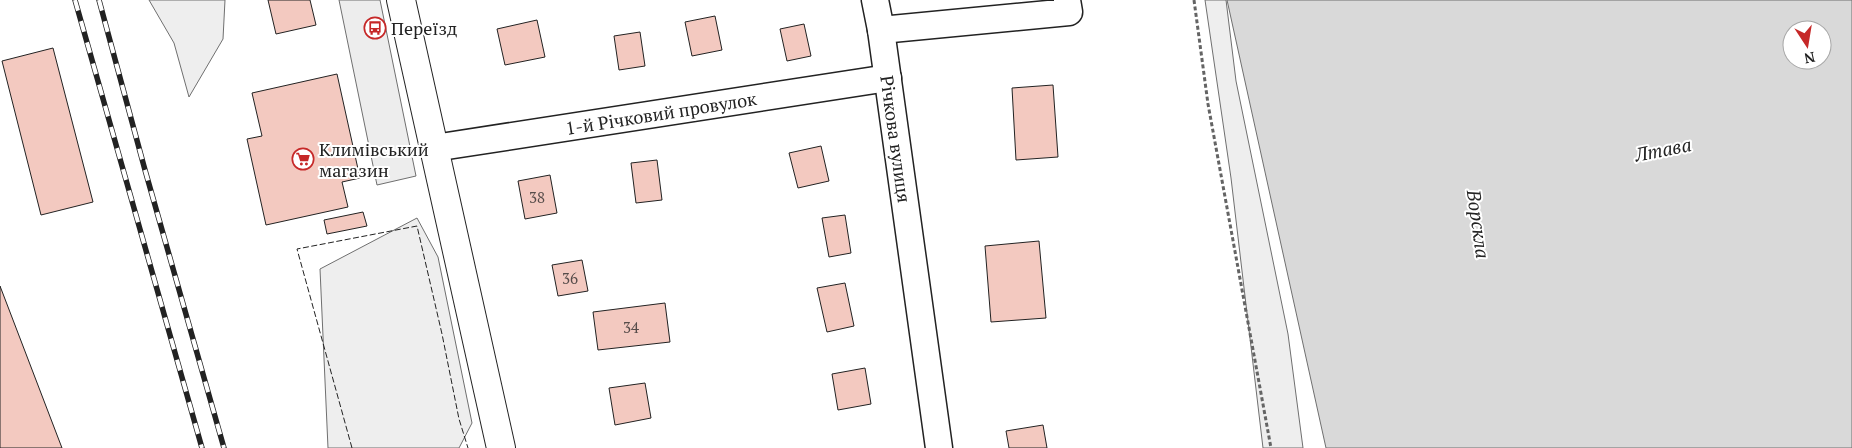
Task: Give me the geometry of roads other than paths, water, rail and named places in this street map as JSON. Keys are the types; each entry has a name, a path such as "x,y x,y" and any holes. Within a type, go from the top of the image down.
{"street":[{"path":"401,0 502,448"},
{"name":"Річкова вулиця","path":"875,0 888,78 939,448"},
{"path":"881,30 1069,12 1067,0"},
{"name":"1-й Річковий провулок","path":"434,148 888,78"}],"water":[{"path":"1227,0 1852,0 1852,448 1326,448"}],"railway":[{"path":"75,0 202,448"},
{"path":"99,0 224,448"}],"place":[{"name":"Переїзд","path":"375,28"},
{"name":"Климівський магазин","path":"303,159"}],"water label":[{"name":"Лтава","path":"1663,149"},
{"name":"Ворскла","path":"1479,224"}]}
